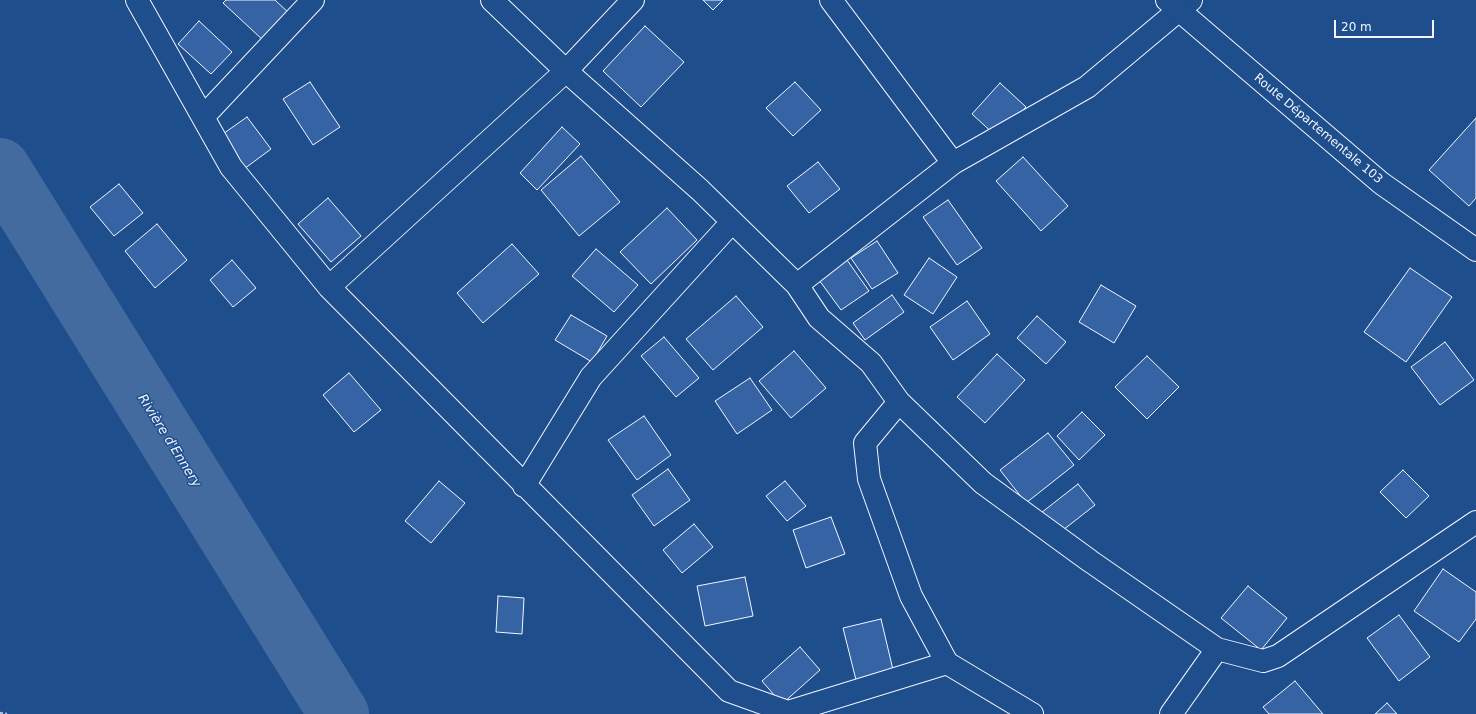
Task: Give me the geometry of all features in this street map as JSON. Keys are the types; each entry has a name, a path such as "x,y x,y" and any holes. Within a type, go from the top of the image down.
{"street":[{"path":"137,0 231,167 329,287 524,486 728,690 788,712 947,663"},
{"path":"203,117 313,0"},
{"path":"492,0 566,71 700,190 797,285 819,318 871,363 899,402 983,483 1090,561 1217,649 1263,661 1278,656 1476,522"},
{"path":"329,287 566,71 633,0"},
{"path":"831,0 953,163"},
{"path":"797,285 953,163 1087,87 1179,4"},
{"name":"Route Départementale 103","path":"1179,4 1381,183 1476,250"},
{"path":"524,486 591,377 732,222"},
{"path":"899,402 865,443 869,478 911,596 947,663 1032,714"},
{"path":"1171,714 1217,649"}],"path":[{"path":"0,713 7,714"}],"building":[{"path":"226,0 275,0 291,15 265,42 223,3"},
{"path":"703,0 723,0 713,10"},
{"path":"199,21 232,52 211,74 178,44"},
{"path":"645,26 684,62 641,107 603,71"},
{"path":"310,82 340,127 313,145 283,99"},
{"path":"795,82 821,110 793,136 766,108"},
{"path":"1000,83 1026,107 997,137 972,114"},
{"path":"247,117 271,149 244,169 220,136"},
{"path":"1476,118 1476,198 1469,206 1429,170"},
{"path":"562,127 580,144 537,190 520,173"},
{"path":"581,156 620,202 579,236 541,190"},
{"path":"1023,157 1068,206 1041,231 996,181"},
{"path":"818,162 840,189 809,213 787,186"},
{"path":"119,184 143,213 114,236 90,207"},
{"path":"328,198 361,236 331,262 298,224"},
{"path":"948,200 982,248 957,265 923,217"},
{"path":"667,208 697,240 651,284 620,252"},
{"path":"157,224 187,260 155,288 125,251"},
{"path":"877,241 898,273 872,289 851,258"},
{"path":"512,244 539,274 483,323 457,293"},
{"path":"596,249 638,285 614,312 572,276"},
{"path":"929,258 957,277 933,314 904,295"},
{"path":"232,260 256,288 233,307 210,280"},
{"path":"847,260 869,291 841,310 819,280"},
{"path":"1410,268 1452,297 1406,362 1364,332"},
{"path":"1101,285 1136,306 1114,343 1079,322"},
{"path":"892,295 904,312 865,340 853,323"},
{"path":"736,296 763,327 713,370 686,339"},
{"path":"967,301 990,334 953,360 930,327"},
{"path":"571,315 607,336 592,362 555,340"},
{"path":"1037,316 1066,342 1046,364 1017,338"},
{"path":"664,337 699,378 676,397 641,356"},
{"path":"1445,342 1474,380 1440,405 1411,367"},
{"path":"794,351 826,388 791,418 759,381"},
{"path":"997,354 1025,380 985,423 957,397"},
{"path":"1147,356 1179,387 1147,419 1115,387"},
{"path":"349,373 381,410 354,432 323,395"},
{"path":"750,378 772,410 737,434 715,401"},
{"path":"1082,412 1105,435 1079,460 1057,436"},
{"path":"644,416 671,455 637,480 608,440"},
{"path":"1048,433 1074,465 1026,503 1000,470"},
{"path":"668,469 690,500 654,526 632,495"},
{"path":"1403,470 1429,496 1406,518 1380,492"},
{"path":"439,481 465,503 431,543 405,521"},
{"path":"785,481 806,506 787,521 766,496"},
{"path":"1078,484 1095,505 1058,534 1041,513"},
{"path":"831,517 845,554 806,568 793,530"},
{"path":"694,524 713,547 682,573 663,550"},
{"path":"1443,569 1476,592 1476,619 1459,642 1414,611"},
{"path":"745,577 753,616 705,626 697,586"},
{"path":"1248,586 1287,618 1261,650 1221,618"},
{"path":"498,596 524,598 522,634 496,632"},
{"path":"1399,615 1430,657 1399,681 1367,638"},
{"path":"881,619 894,674 857,684 843,628"},
{"path":"800,647 820,670 782,704 762,681"},
{"path":"1295,681 1323,714 1269,714 1263,707"},
{"path":"1387,703 1397,714 1375,714"}],"waterway":[{"name":"Rivière d'Ennery","path":"0,168 339,714"}]}
